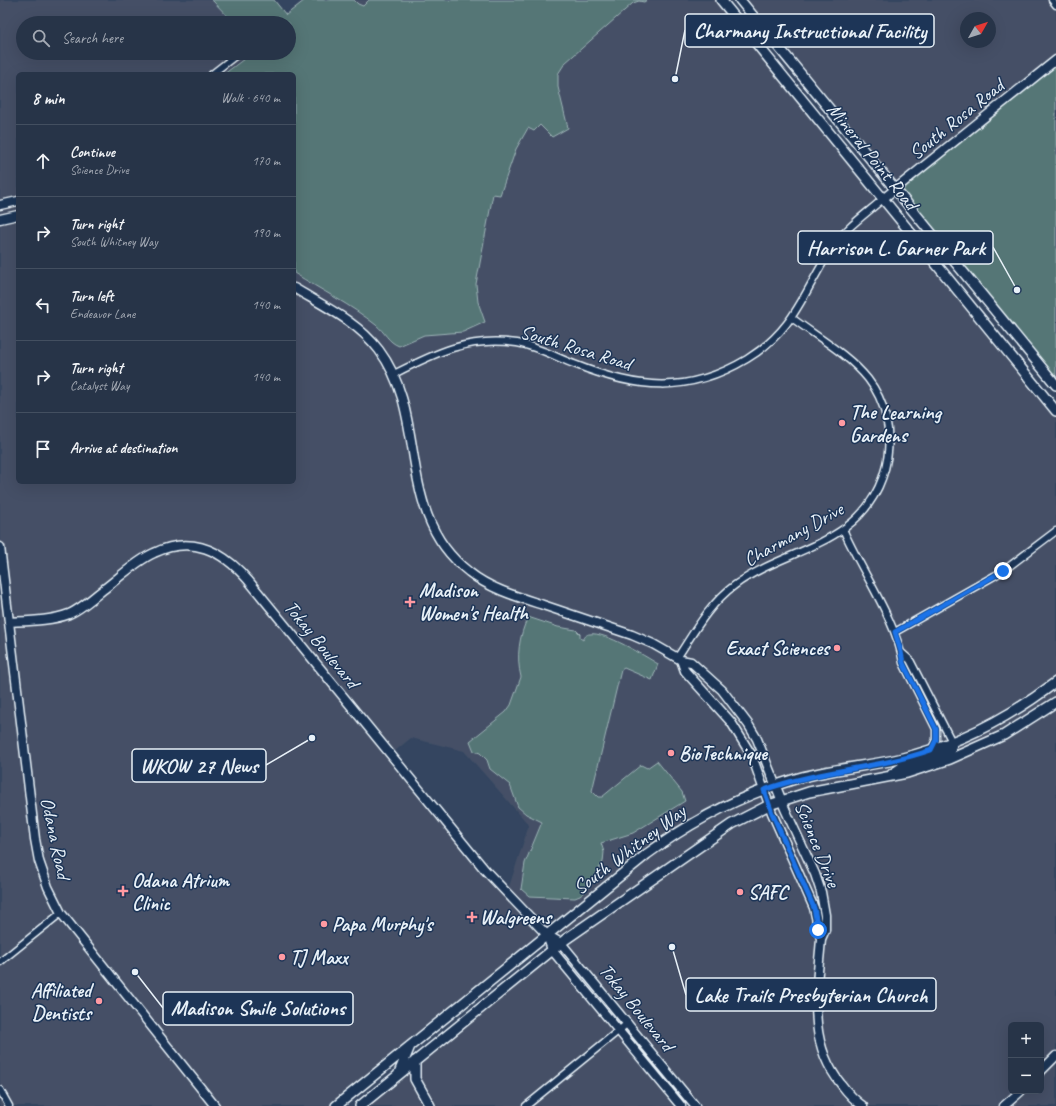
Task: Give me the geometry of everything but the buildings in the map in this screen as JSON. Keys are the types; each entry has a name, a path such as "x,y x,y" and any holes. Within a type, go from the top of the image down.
{"main road":[{"name":"Mineral Point Road","path":"721,0 884,198 1056,411"},
{"name":"Mineral Point Road","path":"740,0 1056,385"},
{"name":"South Whitney Way","path":"336,1106 670,837 717,809 764,790 812,775 898,759 931,750 970,735 1023,706 1056,682"},
{"name":"South Whitney Way","path":"360,1106 561,943 718,832 770,805 809,792 887,778 926,768 973,750 1023,725 1056,702"},
{"path":"887,778 907,764 939,755 951,749 952,742"},
{"path":"399,1075 410,1046"},
{"path":"387,1084 390,1062"},
{"path":"415,1062 415,1079 430,1106"}],"street":[{"path":"1052,0 1056,5"},
{"path":"215,72 230,60"},
{"name":"South Rosa Road","path":"394,374 436,353 454,346 497,342 518,343 594,372 625,381 656,385 687,382 715,375 748,359 769,342 792,318 825,260 839,239 884,198 1056,60"},
{"path":"0,205 16,201"},
{"path":"0,219 16,215"},
{"name":"Science Drive","path":"296,289 338,314 361,331 379,349 394,374 402,396 417,476 427,518 440,543 458,563 469,573 491,586 632,636 679,659 692,662 722,690 734,704 756,739 815,874 821,892 825,930 821,939"},
{"name":"Charmany Drive","path":"679,659 710,609 734,585 757,571 843,529 869,505 881,482 889,448 886,415 879,397 861,371 792,318"},
{"path":"843,529 895,632 903,663 936,729 936,740 931,750"},
{"path":"895,632 1003,571 1056,531"},
{"name":"Odana Road","path":"0,546 35,839 48,887 61,913 215,1106"},
{"name":"Tokay Boulevard","path":"9,622 42,620 70,614 153,553 176,546 199,546 218,553 235,565 248,580 452,832 485,870 547,935 561,943 695,1106"},
{"path":"901,652 910,660 952,742"},
{"name":"Science Drive","path":"679,659 685,671 731,722 752,756 770,805 814,908 821,939 815,1004 820,1045 834,1076 848,1093 863,1106"},
{"path":"0,962 61,913"},
{"name":"Tokay Boulevard","path":"547,935 552,950 681,1106"},
{"path":"526,1106 628,1023"},
{"path":"1044,1068 1056,1056"},
{"path":"0,1090 9,1106"},
{"path":"1004,1106 1018,1094"}],"shaded area":[{"path":"0,0 275,0 286,14 303,0 721,0 1056,411 1056,1106 695,1106 561,943 545,936 336,1106 0,1106","holes":["411,738 464,751 529,825 507,893 390,755"]},
{"path":"740,0 1052,0 1056,5 1056,60 895,189"},
{"path":"552,950 681,1106 359,1106"}],"green space":[{"path":"212,0 274,0 286,15 305,0 354,0 363,6 369,0 647,0 644,2 639,1 633,3 565,63 558,74 558,87 568,128 552,137 540,125 534,131 528,128 516,149 500,195 493,194 476,284 478,302 485,322 463,332 424,335 399,346 392,342 379,328 346,304 296,274 296,72 227,72 243,60 296,60 296,16 227,16"},
{"path":"1056,60 1056,385 895,189"},
{"path":"528,617 558,627 576,630 580,634 580,638 583,640 589,634 605,636 658,664 652,680 624,668 621,670 592,791 598,797 602,797 641,765 647,768 657,761 682,792 685,801 633,833 601,843 604,852 603,862 586,891 575,898 529,896 521,889 525,863 542,822 526,814 518,807 510,785 490,769 487,760 480,753 474,751 470,741 506,712 511,705 521,677 519,669 519,647 522,632"}],"place":[{"name":"Charmany Instructional Facility","path":"675,79"},
{"name":"Harrison L. Garner Park","path":"1017,290"},
{"name":"The Learning Gardens","path":"842,423"},
{"name":"Madison Women's Health","path":"410,602"},
{"name":"Exact Sciences","path":"837,648"},
{"name":"WKOW 27 News","path":"312,738"},
{"name":"BioTechnique","path":"671,753"},
{"name":"Odana Atrium Clinic","path":"123,891"},
{"name":"SAFC","path":"740,892"},
{"name":"Walgreens","path":"472,917"},
{"name":"Papa Murphy's","path":"324,924"},
{"name":"Lake Trails Presbyterian Church","path":"672,947"},
{"name":"TJ Maxx","path":"282,957"},
{"name":"Madison Smile Solutions","path":"135,972"},
{"name":"Affiliated Dentists","path":"99,1001"}],"route":[{"path":"818,930 814,908 772,813 764,790 812,775 898,759 931,750 937,736 936,729 903,663 895,632 1003,571"}]}
